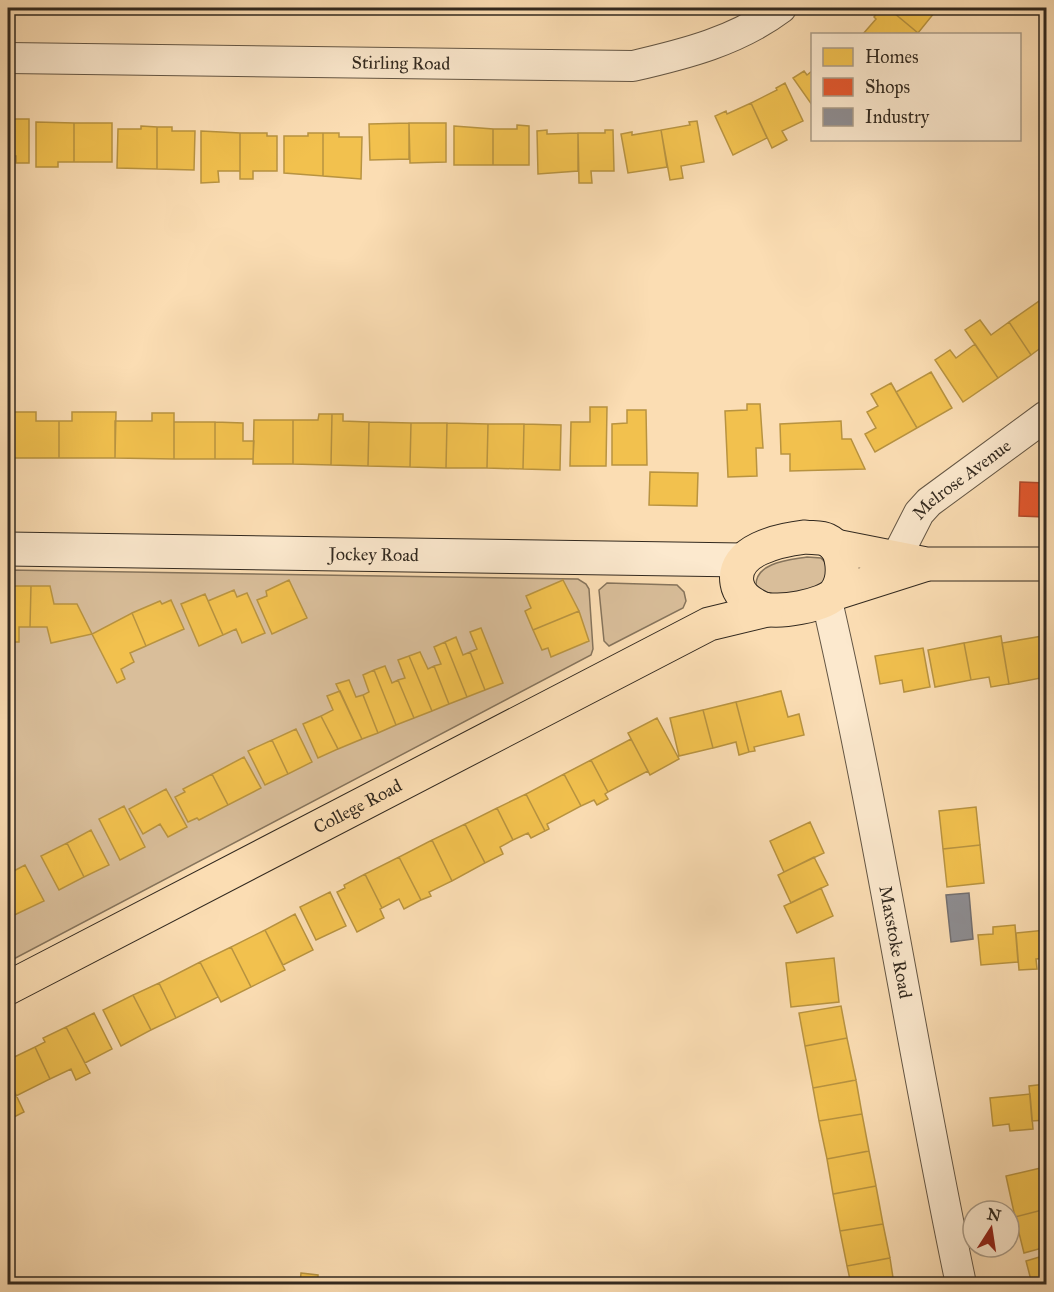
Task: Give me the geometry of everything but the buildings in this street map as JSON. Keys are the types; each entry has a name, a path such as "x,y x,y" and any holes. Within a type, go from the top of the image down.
{"main road":[{"path":"709,624 739,568 760,548 790,539 805,537 827,540 835,546 911,561 1047,564"},
{"path":"832,597 842,577 842,562 835,546"},
{"name":"Jockey Road","path":"8,549 739,568"},
{"path":"739,568 738,590 751,604 767,610 797,608 832,597 911,561"},
{"name":"College Road","path":"8,988 709,624 767,610"}],"street":[{"name":"Stirling Road","path":"8,58 633,66 684,54 732,38 781,8"},
{"name":"Melrose Avenue","path":"911,561 919,513 929,502 1047,416"},
{"name":"Maxstoke Road","path":"832,597 939,1183 961,1284"}],"shaded area":[{"path":"807,557 821,558 828,565 828,577 812,597 762,593 756,585 757,577 768,567 783,561"},
{"path":"8,570 578,579 589,589 593,649 591,655 8,962"},
{"path":"607,583 677,585 684,592 686,601 683,608 609,646 604,641 599,590"}]}
